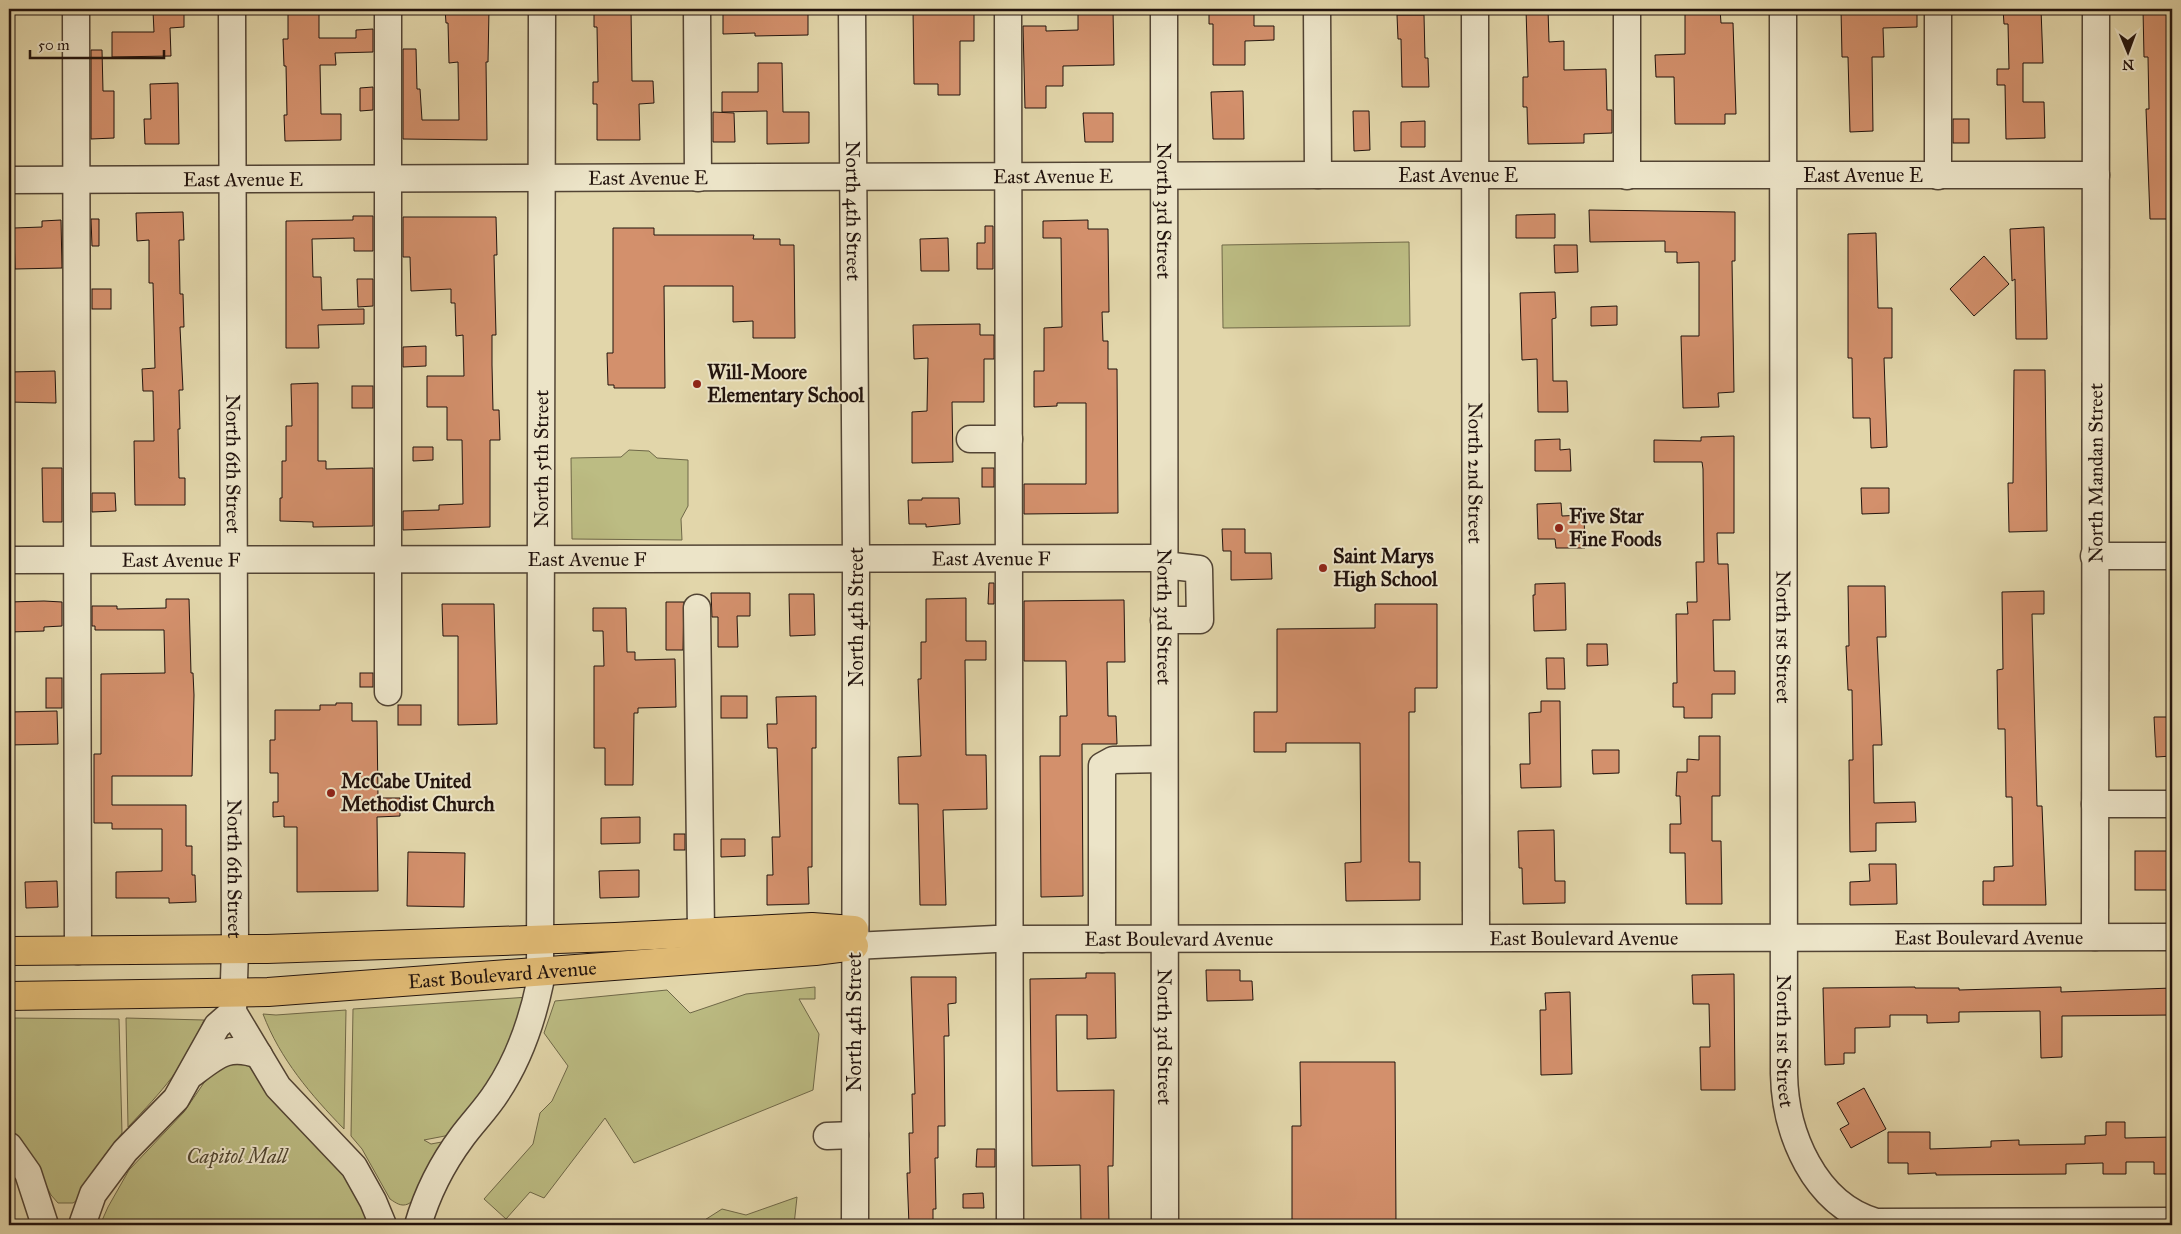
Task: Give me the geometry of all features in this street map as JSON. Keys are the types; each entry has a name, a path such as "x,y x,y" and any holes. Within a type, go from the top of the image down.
{"main road":[{"name":"East Boulevard Avenue","path":"9,951 234,949 542,940 700,934 812,927 854,938"},
{"name":"East Boulevard Avenue","path":"9,996 233,1003 541,973 815,951 854,938"}],"street":[{"path":"76,9 78,179 78,951"},
{"name":"North 6th Street","path":"232,9 233,1003"},
{"path":"388,9 388,692"},
{"name":"North 5th Street","path":"418,1225 424,1206 440,1171 497,1092 517,1057 533,1011 541,973 542,9"},
{"path":"698,9 698,178"},
{"name":"North 4th Street","path":"852,9 856,558 854,1225"},
{"path":"1008,9 1009,558 1002,939 1010,1225"},
{"name":"North 3rd Street","path":"1164,9 1165,1225"},
{"path":"1317,9 1318,175"},
{"name":"North 2nd Street","path":"1474,9 1476,937"},
{"path":"1627,9 1627,176"},
{"name":"North 1st Street","path":"1783,9 1785,1092 1793,1132 1808,1165 1824,1188 1847,1209 1876,1224"},
{"path":"1938,9 1938,176"},
{"name":"North Mandan Street","path":"2095,937 2096,9"},
{"name":"East Avenue E","path":"9,180 852,176 1318,175 1782,177 2096,175"},
{"path":"970,439 1009,439"},
{"path":"2094,556 2172,556"},
{"name":"East Avenue F","path":"9,560 1009,558 1164,562 1199,569 1200,620 1164,620"},
{"path":"697,608 700,934"},
{"path":"1102,939 1102,766 1113,760 1164,759"},
{"path":"2095,804 2172,804"},
{"name":"East Boulevard Avenue","path":"854,938 2172,937"},
{"path":"82,1225 93,1194 125,1151 176,1098 191,1075 217,1026 233,1003 259,1055 278,1087 354,1167 373,1201 382,1225"},
{"path":"191,1075 212,1058 231,1050 244,1050 259,1055"},
{"path":"827,1136 855,1135"},
{"path":"9,1146 28,1173 46,1225"},
{"path":"1876,1224 2172,1221"}],"green space":[{"path":"1409,242 1410,326 1223,328 1222,245"},
{"path":"629,450 649,451 657,458 688,460 688,506 681,519 682,540 572,539 571,458 621,457"},
{"path":"815,987 815,999 799,999 819,1034 813,1090 634,1163 605,1118 544,1198 530,1192 506,1219 484,1199 533,1144 540,1113 552,1101 568,1066 544,1033 555,1001 667,990 690,1013 746,994"},
{"path":"529,997 503,1063 450,1135 424,1140 431,1144 447,1141 425,1185 414,1200 408,1204 399,1204 390,1199 362,1149 351,1136 353,1009"},
{"path":"346,1010 344,1129 320,1103 287,1061 263,1014 276,1015"},
{"path":"9,1018 119,1019 122,1133 104,1156 79,1199 73,1203 58,1203 51,1195 35,1164 9,1125"},
{"path":"126,1018 204,1020 197,1037 172,1078 128,1127"},
{"name":"Capitol Mall","path":"223,1060 250,1062 345,1176 363,1204 370,1225 100,1225 129,1170 184,1112 214,1068"},
{"path":"797,1197 794,1225 701,1225 700,1223 722,1209 746,1215"}],"building":[{"path":"288,9 319,9 319,38 356,38 356,30 373,29 373,52 335,53 336,65 320,65 321,114 341,114 341,140 285,141 284,115 287,115 286,66 284,66 283,39 288,39"},
{"path":"445,9 489,9 488,62 486,62 487,140 403,139 403,49 416,49 417,89 420,89 422,120 459,120 458,62 449,63 448,23 446,23"},
{"path":"594,9 631,9 632,81 653,81 654,103 639,104 640,140 597,140 597,104 593,104 593,82 598,82 597,27 594,27"},
{"path":"723,9 808,9 808,35 755,36 755,33 723,34"},
{"path":"913,9 963,9 963,14 974,14 974,41 960,41 960,95 938,95 938,84 914,84"},
{"path":"1078,9 1113,9 1114,65 1063,66 1063,86 1046,86 1046,108 1025,108 1023,26 1046,26 1046,31 1078,30"},
{"path":"1209,9 1254,9 1254,26 1274,26 1274,40 1245,41 1245,65 1213,65 1213,24 1209,24"},
{"path":"1526,9 1548,9 1549,42 1564,41 1564,70 1606,69 1607,110 1612,110 1612,133 1584,134 1584,143 1528,144 1527,107 1523,107 1523,77 1528,77"},
{"path":"1685,9 1720,9 1721,23 1733,23 1736,114 1725,114 1725,124 1675,124 1674,77 1656,77 1655,55 1685,54"},
{"path":"1841,9 1917,9 1917,27 1883,28 1884,57 1872,57 1873,131 1850,132 1848,57 1842,57"},
{"path":"2003,9 2041,9 2043,63 2023,63 2023,102 2044,102 2045,138 2006,139 2005,85 1997,85 1997,69 2009,69 2008,24 2004,24"},
{"path":"2143,9 2172,9 2172,219 2150,219 2146,109 2149,109 2148,57 2144,57"},
{"path":"184,10 184,27 170,28 171,56 112,57 112,32 154,32 153,11"},
{"path":"1397,15 1424,15 1425,58 1428,58 1429,87 1402,87 1401,39 1398,39"},
{"path":"91,50 102,50 103,91 114,91 114,138 91,139"},
{"path":"758,63 782,63 783,112 809,112 809,143 767,144 767,111 722,112 722,92 758,92"},
{"path":"178,83 179,144 145,144 144,119 151,119 150,84"},
{"path":"373,87 373,110 360,111 360,88"},
{"path":"1243,91 1244,139 1213,139 1211,92"},
{"path":"1353,111 1369,111 1370,150 1354,151"},
{"path":"713,112 734,113 735,142 713,142"},
{"path":"1083,113 1113,113 1113,142 1085,142"},
{"path":"1953,119 1969,119 1969,143 1953,143"},
{"path":"1425,121 1425,147 1401,147 1401,122"},
{"path":"1589,210 1735,212 1735,261 1732,261 1734,392 1718,393 1719,407 1683,408 1681,336 1699,336 1699,262 1677,263 1677,252 1665,252 1665,241 1590,242"},
{"path":"183,212 184,240 179,240 180,294 183,294 184,327 180,327 183,390 179,390 180,429 178,429 179,478 185,478 185,505 135,505 134,441 154,441 153,391 143,391 142,369 155,368 153,283 149,283 149,240 137,241 136,213"},
{"path":"1555,214 1555,238 1516,238 1516,215"},
{"path":"353,216 373,216 373,251 354,251 354,238 312,239 313,277 321,277 322,310 364,309 364,324 318,325 319,348 286,348 286,221 353,220"},
{"path":"403,217 496,217 497,255 494,255 496,335 492,335 492,365 493,410 499,410 500,440 490,440 490,527 403,530 403,511 439,510 439,505 463,504 462,440 447,440 447,407 427,407 427,376 464,376 463,335 456,336 455,303 451,303 451,289 411,291 410,257 403,257"},
{"path":"91,219 99,219 99,246 92,246"},
{"path":"61,220 62,268 15,269 14,228 42,227 42,221"},
{"path":"1088,220 1088,229 1108,229 1109,312 1102,312 1103,341 1108,341 1108,369 1117,369 1118,513 1024,514 1024,484 1086,484 1086,403 1057,403 1057,406 1034,407 1034,371 1044,371 1044,328 1062,327 1061,238 1043,238 1043,221"},
{"path":"985,226 993,226 993,269 977,269 977,243 985,243"},
{"path":"2044,227 2047,339 2016,339 2015,279 2012,281 2010,229"},
{"path":"613,228 654,228 654,235 754,235 753,239 780,239 780,245 794,245 795,338 753,338 753,321 733,322 733,286 664,286 665,388 614,388 614,385 608,385 607,353 613,353"},
{"path":"1876,233 1878,308 1892,308 1892,358 1884,358 1887,447 1871,448 1870,418 1853,418 1852,358 1848,358 1848,234"},
{"path":"948,238 949,271 921,271 920,239"},
{"path":"1554,245 1577,245 1578,272 1555,273"},
{"path":"1984,256 2009,284 1974,316 1950,289"},
{"path":"357,279 373,279 373,306 358,307"},
{"path":"92,289 111,289 111,309 92,309"},
{"path":"1555,292 1556,318 1552,319 1553,381 1567,381 1568,412 1538,412 1537,359 1522,360 1520,293"},
{"path":"1617,306 1617,325 1591,326 1591,307"},
{"path":"980,324 980,335 994,335 994,359 984,359 984,402 952,402 953,462 912,463 912,412 927,411 928,358 914,359 913,325"},
{"path":"426,346 426,366 403,367 403,347"},
{"path":"2014,370 2045,370 2047,531 2009,532 2008,483 2013,483"},
{"path":"55,371 56,403 9,402 9,372"},
{"path":"318,383 318,461 326,461 326,469 373,468 373,526 313,527 313,522 280,521 282,461 286,461 286,426 292,426 291,384"},
{"path":"352,386 373,386 373,408 352,408"},
{"path":"1734,436 1734,533 1717,533 1718,564 1728,564 1730,620 1713,620 1714,671 1735,671 1735,694 1712,694 1712,718 1684,718 1684,707 1673,707 1673,683 1677,683 1676,614 1688,614 1687,602 1697,602 1696,562 1704,562 1703,469 1702,462 1654,462 1654,440 1701,441 1701,437"},
{"path":"1560,439 1560,450 1570,449 1571,471 1535,471 1535,440"},
{"path":"413,447 433,447 433,460 413,461"},
{"path":"42,468 62,468 62,522 43,522"},
{"path":"982,468 994,468 994,487 982,487"},
{"path":"1861,488 1889,488 1889,513 1862,514"},
{"path":"92,493 115,493 116,511 92,512"},
{"path":"922,498 959,498 960,524 926,527 926,524 909,524 908,500 922,500"},
{"path":"1561,503 1562,516 1584,515 1585,548 1556,548 1555,539 1538,539 1537,504"},
{"path":"1222,529 1245,529 1245,553 1271,553 1272,579 1231,580 1231,551 1223,551"},
{"path":"989,583 994,583 994,604 988,604"},
{"path":"1565,583 1566,630 1534,631 1533,595 1535,595 1535,584"},
{"path":"1848,586 1885,586 1886,637 1877,637 1882,745 1873,745 1874,803 1915,802 1916,822 1876,823 1876,851 1850,852 1849,760 1853,760 1852,690 1848,690 1846,646 1849,646"},
{"path":"2044,591 2044,614 2032,614 2037,806 2042,806 2046,905 1983,905 1983,881 1994,881 1994,867 2013,866 2012,797 2006,797 2005,729 1998,729 1997,670 2003,669 2002,592"},
{"path":"711,593 750,593 750,616 737,616 738,647 718,647 718,617 712,617"},
{"path":"789,594 814,594 815,635 790,636"},
{"path":"966,598 966,641 986,641 986,660 965,660 966,755 986,755 987,809 943,810 946,905 920,905 918,804 899,804 898,757 921,756 918,679 921,679 921,642 926,642 926,599"},
{"path":"166,599 189,599 191,673 193,673 194,695 192,776 112,776 112,805 186,805 186,846 192,846 192,875 195,875 196,902 169,903 169,898 116,898 116,872 162,871 162,829 112,829 112,823 94,823 94,754 101,754 101,674 165,673 164,630 95,630 95,626 92,626 92,606 117,606 117,609 166,608"},
{"path":"1124,600 1125,662 1107,662 1108,716 1116,716 1117,744 1082,744 1083,896 1041,897 1040,756 1060,756 1060,716 1067,716 1066,661 1024,661 1024,601"},
{"path":"9,602 62,602 62,626 44,627 44,631 9,632"},
{"path":"666,602 684,602 683,650 666,650"},
{"path":"442,604 494,604 497,724 458,725 458,636 443,636"},
{"path":"1375,604 1437,604 1437,688 1415,688 1415,712 1409,712 1409,862 1420,862 1420,900 1346,901 1345,863 1361,862 1360,743 1286,743 1286,752 1254,752 1254,712 1277,712 1277,629 1375,628"},
{"path":"593,608 626,608 627,652 635,652 635,660 675,659 676,707 638,708 638,713 634,713 633,785 605,785 605,748 594,748 594,666 604,666 603,631 593,631"},
{"path":"1587,644 1607,644 1608,665 1587,666"},
{"path":"1546,658 1564,658 1565,689 1547,689"},
{"path":"360,673 373,673 373,687 360,687"},
{"path":"46,678 62,678 62,708 46,708"},
{"path":"721,696 747,696 747,718 721,718"},
{"path":"816,696 816,748 812,748 812,867 808,867 809,904 767,905 767,875 773,875 772,837 780,837 777,748 768,748 767,724 777,724 776,697"},
{"path":"1541,701 1560,701 1561,787 1521,788 1520,764 1530,764 1529,713 1541,712"},
{"name":"McCabe United Methodist Church","path":"336,703 352,703 352,721 377,721 378,798 400,798 400,816 377,817 378,891 297,892 297,827 284,827 284,816 273,817 273,802 278,802 278,773 270,773 270,740 275,740 275,710 320,710 320,705 336,705"},
{"path":"398,705 421,705 421,725 398,725"},
{"path":"57,711 58,744 9,745 9,712"},
{"path":"2154,717 2172,717 2172,756 2156,757"},
{"path":"1699,736 1720,736 1720,796 1712,796 1712,841 1721,841 1722,904 1686,904 1685,853 1670,853 1670,824 1681,824 1680,796 1676,796 1677,772 1687,772 1687,759 1699,760"},
{"path":"1592,750 1619,750 1619,773 1593,774"},
{"path":"640,817 640,843 601,844 601,818"},
{"path":"1554,830 1555,881 1565,881 1565,903 1523,904 1522,868 1519,868 1518,831"},
{"path":"674,834 685,834 685,850 674,850"},
{"path":"721,839 745,839 745,856 721,857"},
{"path":"2135,851 2172,851 2172,890 2135,890"},
{"path":"408,852 465,853 464,907 407,906"},
{"path":"1869,864 1896,864 1897,904 1850,905 1850,882 1870,881"},
{"path":"639,870 639,897 600,898 599,871"},
{"path":"57,881 58,907 26,908 25,882"},
{"path":"1206,970 1240,970 1240,981 1252,981 1253,1000 1207,1001"},
{"path":"1086,973 1115,973 1116,1038 1087,1039 1087,1015 1056,1015 1057,1091 1114,1090 1113,1166 1108,1166 1109,1225 1081,1225 1080,1165 1032,1166 1030,979 1086,978"},
{"path":"1734,974 1735,1090 1701,1090 1700,1047 1710,1047 1709,1004 1693,1004 1692,975"},
{"path":"911,977 956,977 956,1003 948,1004 949,1036 944,1036 945,1126 938,1126 938,1158 935,1158 936,1209 933,1209 933,1225 909,1225 907,1173 910,1173 909,1133 913,1133 912,1094 915,1094"},
{"path":"2061,987 2061,992 2172,988 2172,1015 2062,1016 2062,1057 2041,1058 2040,1011 1959,1012 1959,1022 1927,1023 1927,1015 1890,1015 1890,1027 1855,1028 1855,1053 1844,1053 1844,1064 1825,1065 1823,988 1959,988 1959,990"},
{"path":"1570,992 1572,1074 1541,1075 1540,1010 1546,1010 1545,993"},
{"path":"1300,1062 1395,1062 1396,1225 1292,1225 1292,1126 1301,1126"},
{"path":"1864,1088 1886,1129 1851,1148 1840,1129 1849,1124 1837,1103"},
{"path":"2106,1122 2125,1122 2125,1138 2172,1137 2172,1174 2154,1174 2154,1162 2126,1162 2126,1174 2103,1174 2103,1163 2066,1164 2066,1174 1936,1175 1936,1173 1908,1174 1908,1163 1888,1163 1888,1132 1930,1132 1930,1149 1991,1147 1991,1141 2019,1140 2019,1145 2085,1144 2085,1136 2106,1135"},
{"path":"977,1149 995,1149 995,1167 976,1167"},
{"path":"983,1193 984,1208 963,1208 963,1194"}],"place":[{"name":"Will-Moore Elementary School","path":"697,384"},
{"name":"Five Star Fine Foods","path":"1559,528"},
{"name":"Saint Marys High School","path":"1323,568"},
{"name":"McCabe United Methodist Church","path":"331,793"}]}
